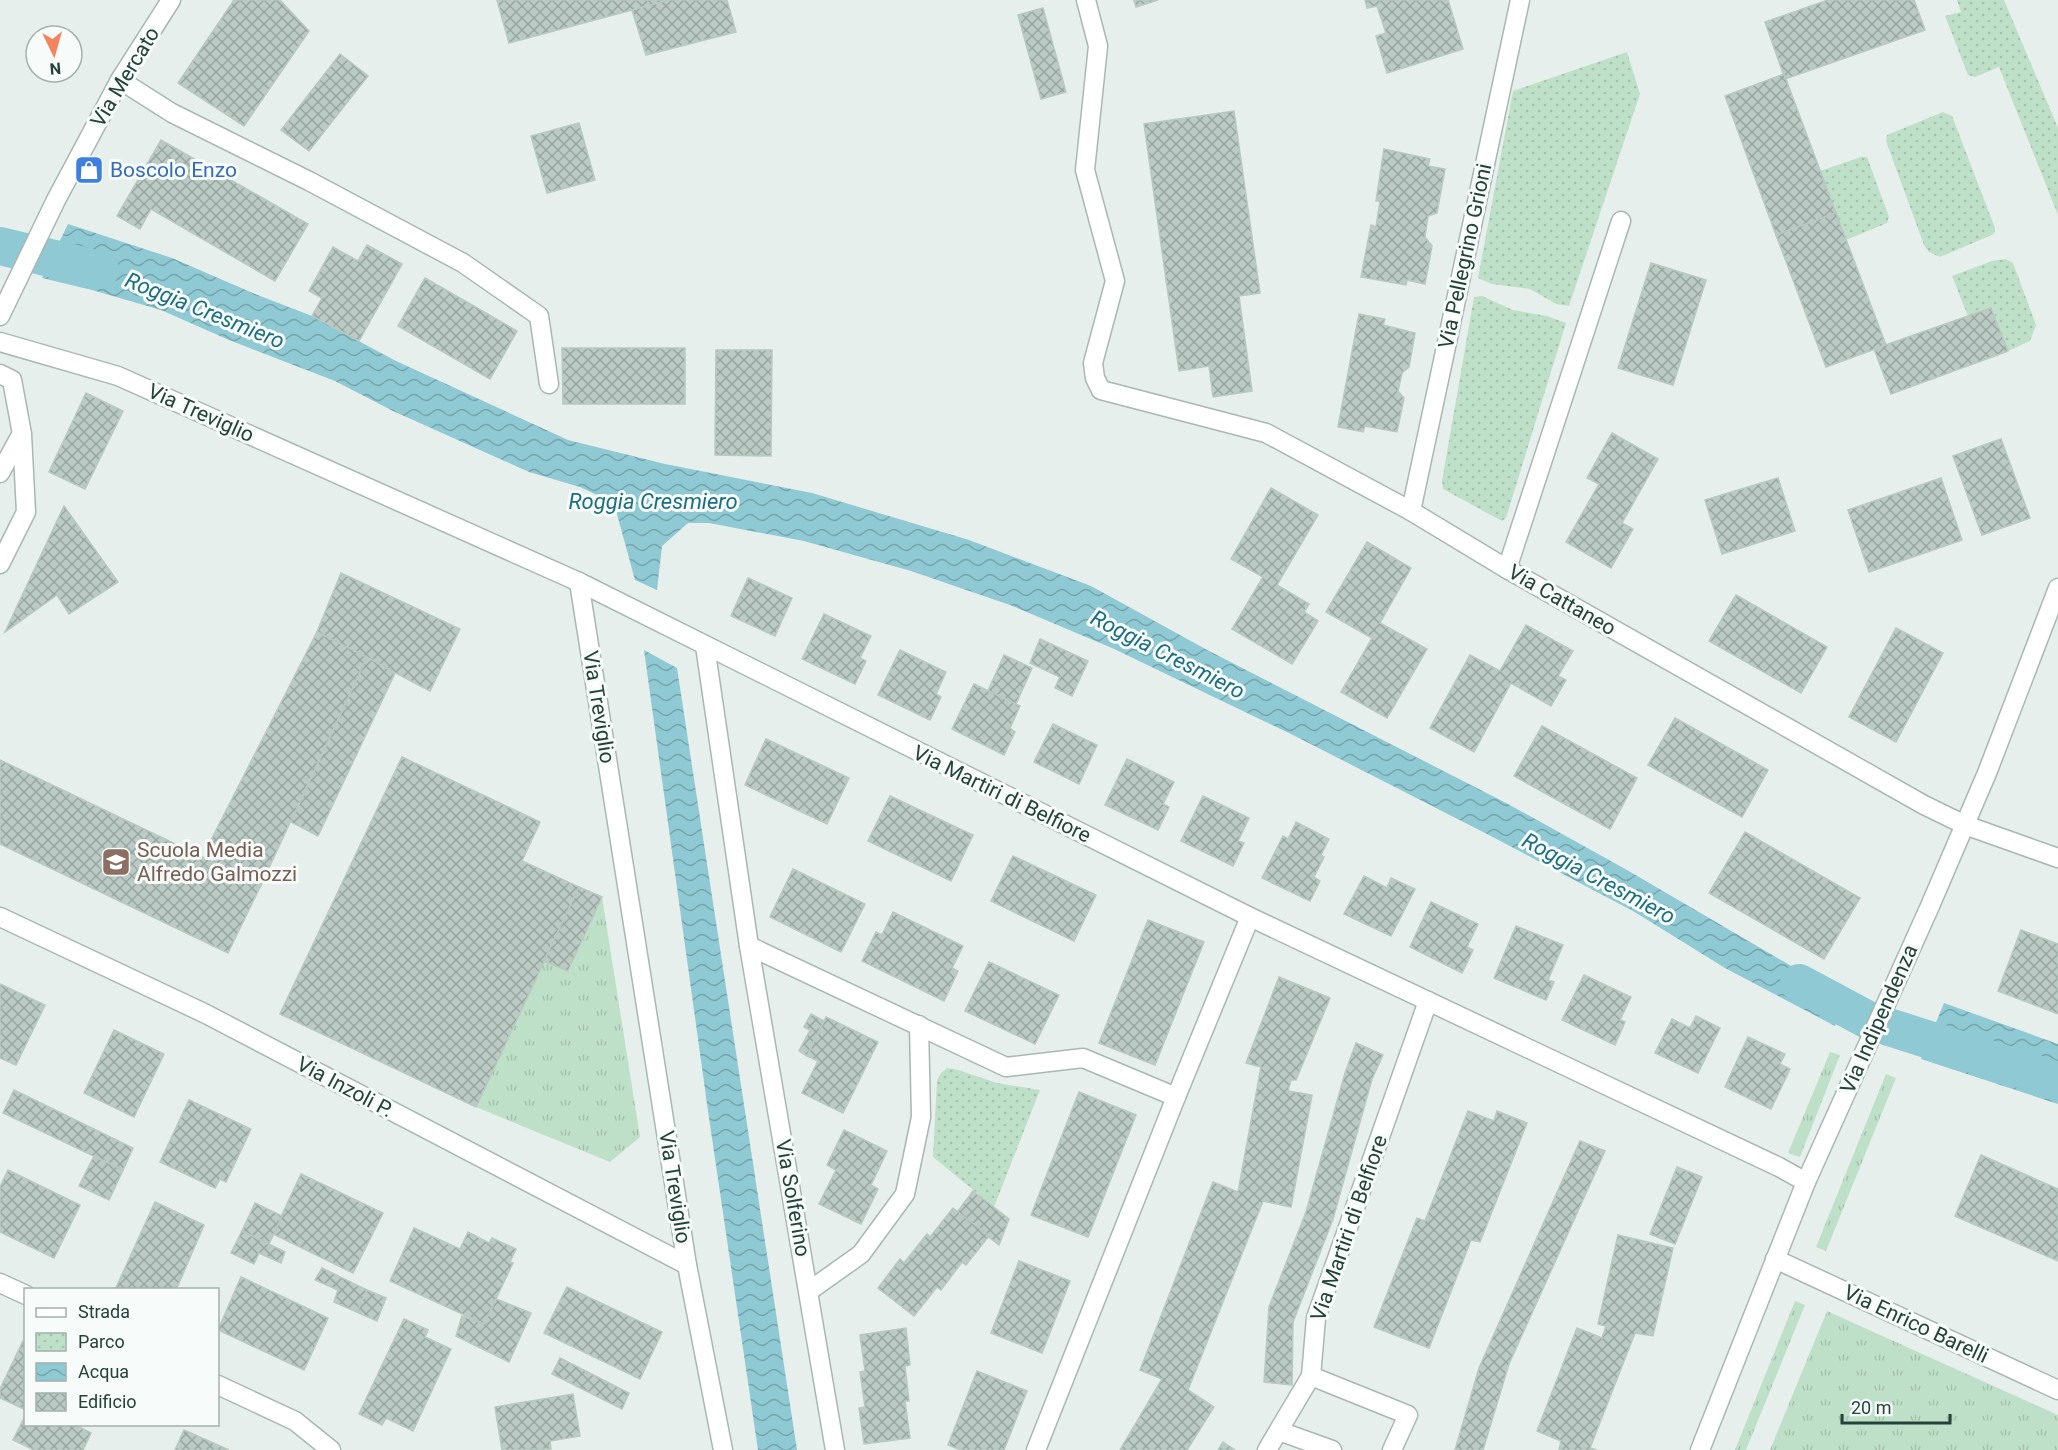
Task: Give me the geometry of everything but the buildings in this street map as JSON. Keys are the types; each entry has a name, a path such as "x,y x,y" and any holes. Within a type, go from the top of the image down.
{"street":[{"name":"Via Mercato","path":"3,310 56,200 120,81 171,0"},
{"name":"Via Cattaneo","path":"1086,0 1098,46 1085,170 1115,281 1093,363 1095,378 1101,390 1266,433 1411,512 1507,569 1914,799 1965,825 2058,858"},
{"name":"Via Pellegrino Grioni","path":"1411,512 1520,0"},
{"path":"120,81 172,113 309,181 463,263 539,316 549,384"},
{"path":"1507,569 1621,221"},
{"name":"Via Treviglio","path":"0,342 118,376 579,582 687,1265 723,1450"},
{"path":"0,374 12,380 22,434 26,512 0,564"},
{"path":"0,473 22,434"},
{"name":"Via Martiri di Belfiore","path":"579,582 1250,917 1779,1167 1806,1182"},
{"name":"Via Indipendenza","path":"1700,1450 1806,1182 1965,825 2058,588"},
{"name":"Via Solferino","path":"705,646 749,946 835,1450"},
{"name":"Via Inzoli P.","path":"0,917 206,1014 687,1265"},
{"path":"1036,1450 1250,917"},
{"path":"749,946 1006,1068 1083,1058 1176,1097"},
{"name":"Via Martiri di Belfiore","path":"1267,1450 1311,1376 1316,1318 1428,1001"},
{"path":"809,1291 861,1254 905,1194 921,1117 919,1025"},
{"name":"Via Enrico Barelli","path":"1775,1259 2058,1390"},
{"path":"0,1283 24,1294"},
{"path":"1311,1376 1408,1415 1392,1450"},
{"path":"219,1385 295,1421 331,1450"},
{"path":"1279,1431 1332,1450"}],"green space":[{"path":"1957,0 2004,0 2058,128 2058,215 1999,67 1975,77 1968,75 1945,16 1961,12"},
{"path":"1627,52 1640,94 1569,306 1556,304 1530,289 1492,284 1478,278 1513,91"},
{"path":"1943,112 1952,116 1995,228 1994,234 1940,257 1929,252 1924,245 1886,141 1887,135"},
{"path":"1867,157 1889,217 1887,223 1846,240 1820,171"},
{"path":"2006,259 2013,263 2036,325 2030,341 2008,351 1992,308 1968,316 1952,276 1992,261"},
{"path":"1482,296 1513,310 1547,316 1566,323 1506,518 1502,521 1443,489 1442,481 1474,297"},
{"path":"602,897 640,1137 610,1162 476,1107 544,961 569,971"},
{"path":"1830,1052 1840,1055 1800,1157 1788,1153"},
{"path":"947,1068 997,1083 1040,1090 994,1207 933,1157 937,1080"},
{"path":"1886,1074 1896,1078 1826,1251 1816,1247"},
{"path":"1795,1301 1805,1305 1746,1450 1735,1450"},
{"path":"1827,1311 2058,1415 2058,1450 1770,1450"}],"water":[{"name":"Roggia Cresmiero","path":"68,224 172,258 312,316 396,361 568,440 665,464 812,493 969,540 1091,586 1209,651 1508,804 1627,870 1817,981 1848,996 1835,1026 1725,968 1633,911 1293,735 1112,648 1010,605 911,571 804,541 709,523 688,523 662,546 657,590 635,580 614,503 580,487 529,472 393,411 335,381 229,340 161,310 42,278"},
{"path":"644,650 677,668 797,1450 758,1450"},
{"path":"1944,1003 2058,1044 2058,1104 1921,1059"}],"waterway":[{"name":"Roggia Cresmiero","path":"0,246 100,270"},
{"name":"Roggia Cresmiero","path":"1799,983 1870,1021 2058,1081"}],"place":[{"name":"Boscolo Enzo","path":"89,170"},
{"name":"Scuola Media Alfredo Galmozzi","path":"116,862"}]}
